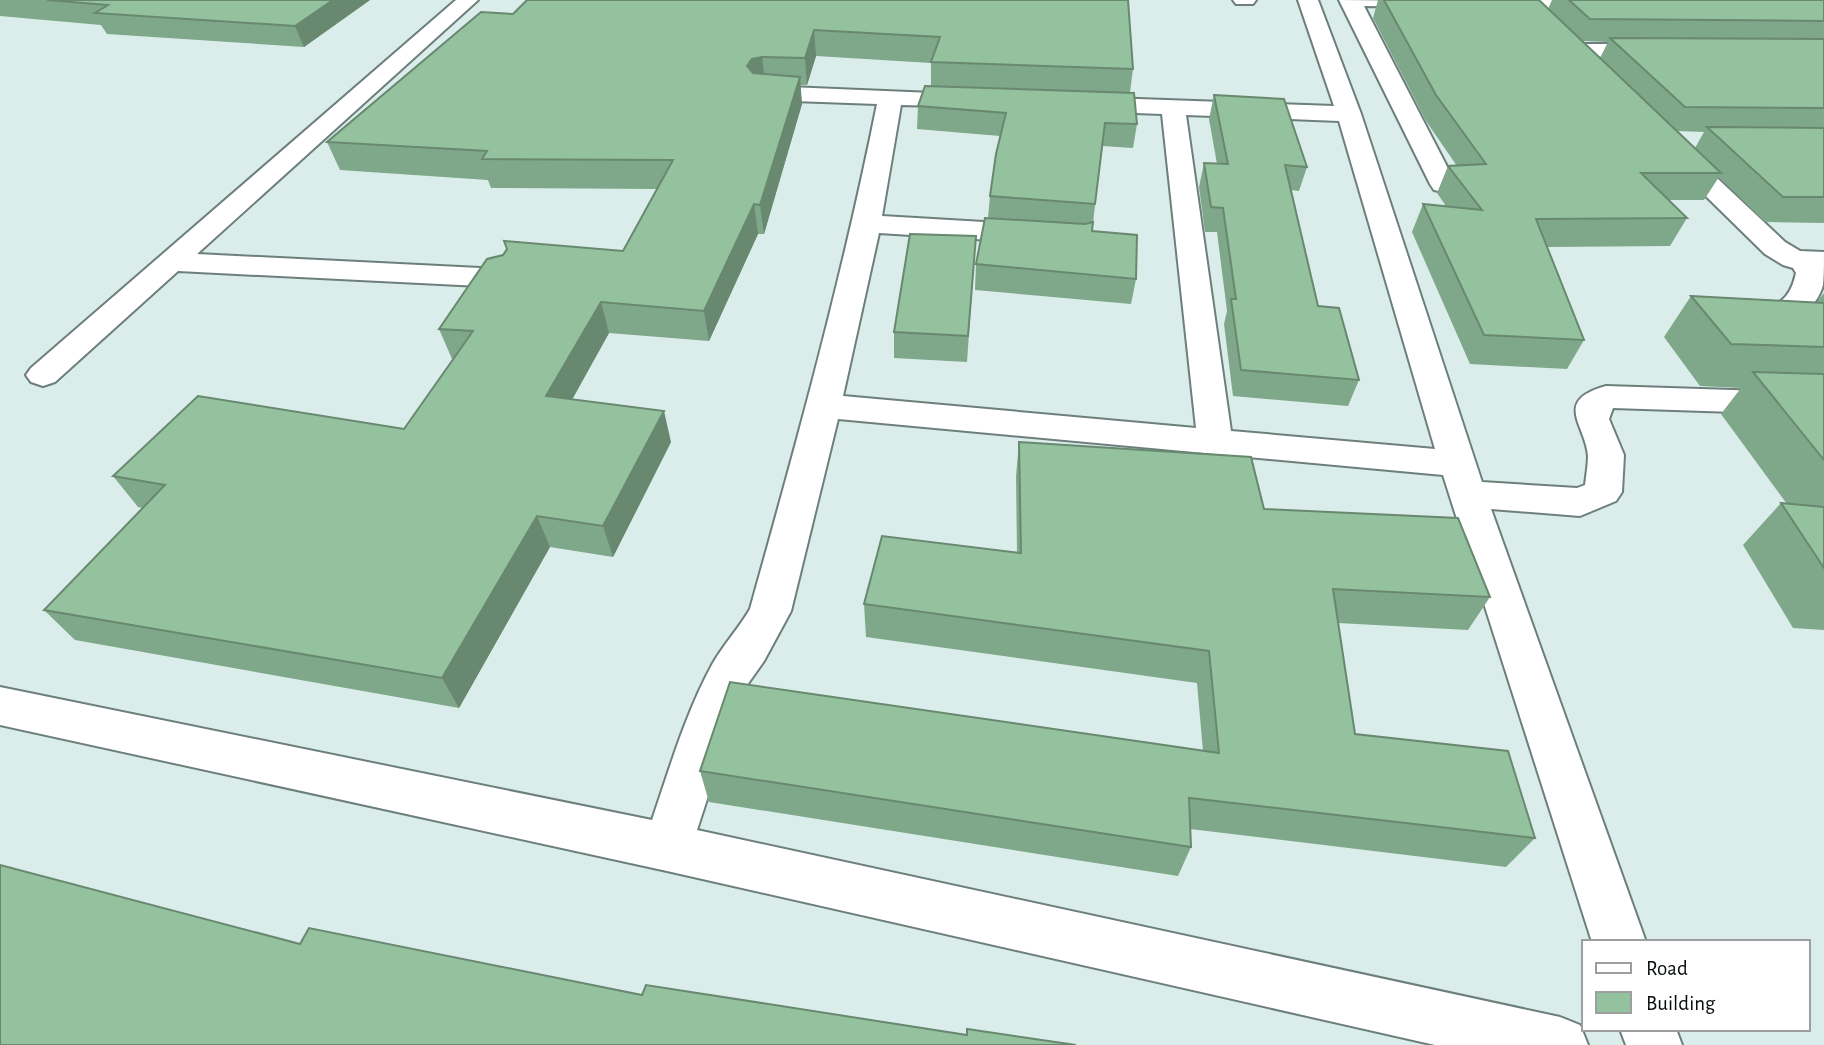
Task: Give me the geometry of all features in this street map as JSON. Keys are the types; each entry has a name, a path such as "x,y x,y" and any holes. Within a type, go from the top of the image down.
{"street":[{"path":"43,375 468,0"},
{"path":"1308,0 1349,114 1463,479 1618,940"},
{"path":"1443,184 1350,0 1619,3"},
{"path":"1523,2 1600,78"},
{"path":"1573,51 1670,51"},
{"path":"765,93 998,101"},
{"path":"667,848 713,710 730,674 749,649 770,611 824,406 867,224 890,97"},
{"path":"1065,103 1349,114"},
{"path":"1173,107 1215,442"},
{"path":"1704,141 1660,136 1764,240 1785,254 1814,261 1810,285 1796,306 1769,320 1722,318"},
{"path":"867,224 1068,236"},
{"path":"170,262 500,278"},
{"path":"824,406 1215,442 1463,479 1580,502 1603,492 1606,456 1592,419 1594,405 1606,397 1824,404"},
{"path":"0,706 667,848 1560,1045"}],"building":[{"path":"47,0 333,0 295,26 95,13 108,5"},
{"path":"527,0 1128,0 1133,69 931,62 940,37 814,30 805,58 752,59 747,66 753,73 800,77 760,205 754,204 704,311 601,302 546,396 664,411 603,526 537,516 442,678 44,610 165,485 113,476 198,396 404,429 473,331 439,329 487,259 503,255 507,249 504,241 623,251 673,160 482,159 487,151 327,142 481,12 513,14"},
{"path":"1384,0 1539,0 1721,173 1641,173 1687,218 1536,219 1584,340 1484,335 1423,204 1482,210 1448,166 1486,164 1436,95"},
{"path":"1569,0 1824,0 1824,21 1590,19"},
{"path":"1610,38 1824,39 1824,108 1685,107"},
{"path":"925,86 1134,93 1137,124 1105,123 1095,204 990,196 1006,113 918,106"},
{"path":"1214,95 1284,99 1307,167 1285,165 1318,306 1339,308 1359,380 1241,370 1231,299 1236,299 1223,208 1211,207 1204,163 1228,164"},
{"path":"1707,127 1824,128 1824,197 1783,197"},
{"path":"985,218 1085,224 1093,222 1092,231 1137,235 1136,279 976,264"},
{"path":"910,234 976,236 968,336 894,332"},
{"path":"1691,296 1824,303 1824,347 1731,344"},
{"path":"1753,372 1824,374 1824,460"},
{"path":"1019,442 1251,457 1264,509 1458,518 1490,597 1333,589 1355,734 1508,751 1535,838 1189,798 1191,847 700,771 730,682 1219,753 1209,651 864,604 882,536 1021,553"},
{"path":"1781,503 1824,507 1824,568"},
{"path":"0,865 300,944 309,928 642,995 646,985 967,1035 967,1029 1076,1045 0,1045"}]}
